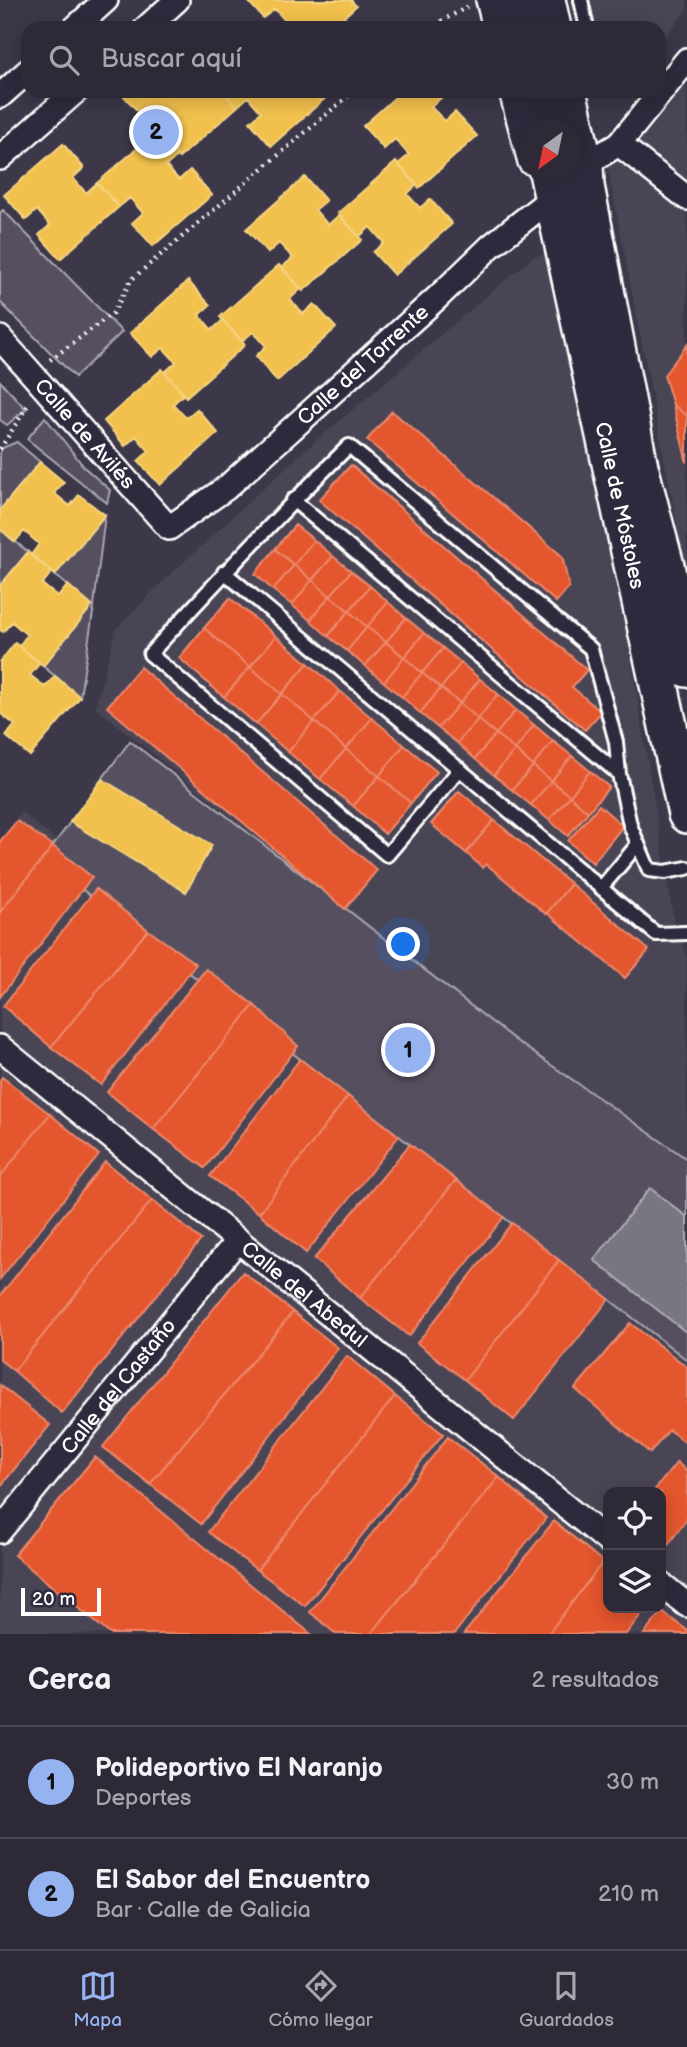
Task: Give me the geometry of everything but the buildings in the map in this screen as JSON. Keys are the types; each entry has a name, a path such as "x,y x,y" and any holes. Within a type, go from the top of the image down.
{"main road":[{"path":"513,0 518,21"},
{"path":"546,0 550,21"},
{"path":"533,98 537,119"},
{"name":"Calle de Móstoles","path":"569,98 639,467 676,574 687,668"},
{"name":"Calle de Móstoles","path":"546,182 625,521 687,814"}],"street":[{"path":"83,21 106,0"},
{"path":"154,21 177,0"},
{"path":"479,3 491,21"},
{"path":"666,86 687,60"},
{"path":"0,96 21,77"},
{"path":"0,158 68,98"},
{"path":"513,98 519,121"},
{"path":"584,165 619,144 656,98"},
{"path":"619,144 687,198"},
{"name":"Calle del Torrente","path":"169,528 226,488 438,297 491,246 544,182"},
{"name":"Calle de Avilés","path":"0,338 169,528"},
{"name":"Calle del Abedul","path":"0,1047 603,1537"},
{"name":"Calle del Castaño","path":"0,1531 238,1240"},
{"path":"666,1588 687,1605"}],"lane":[{"path":"581,0 586,21"},
{"path":"460,769 387,855 150,654 224,572 349,446 591,649 616,742 619,774 630,825 649,870 665,872 687,868"},
{"path":"293,500 619,774"},
{"path":"224,572 656,934 687,933"},
{"path":"601,888 638,844"}],"path":[{"path":"443,21 479,3"},
{"path":"0,449 36,380 113,313 131,280 346,98"}],"shaded area":[{"path":"570,0 687,0 687,9 666,36 666,21 574,21"},
{"path":"687,74 687,576 606,159"},
{"path":"3,210 122,332 75,377 0,302 0,213"},
{"path":"564,252 673,915 687,957 687,1159 505,1033 345,909 95,707 116,629 157,587 298,456 534,256"},
{"path":"0,381 26,409 7,425 0,420"},
{"path":"45,417 85,468 110,490 107,503 27,439"},
{"path":"17,442 40,462 0,510 0,453 2,448"},
{"path":"105,515 80,697 43,666 92,606 55,575"},
{"path":"0,529 28,552 0,586"},
{"path":"130,741 515,1040 687,1159 687,1360 43,859"},
{"path":"21,812 687,1344 687,1634 0,1634 0,841"},
{"path":"650,1188 687,1217 687,1333 594,1260"}],"place":[{"name":"El Sabor del Encuentro","path":"156,132"},
{"name":"Polideportivo El Naranjo","path":"408,1050"}]}
